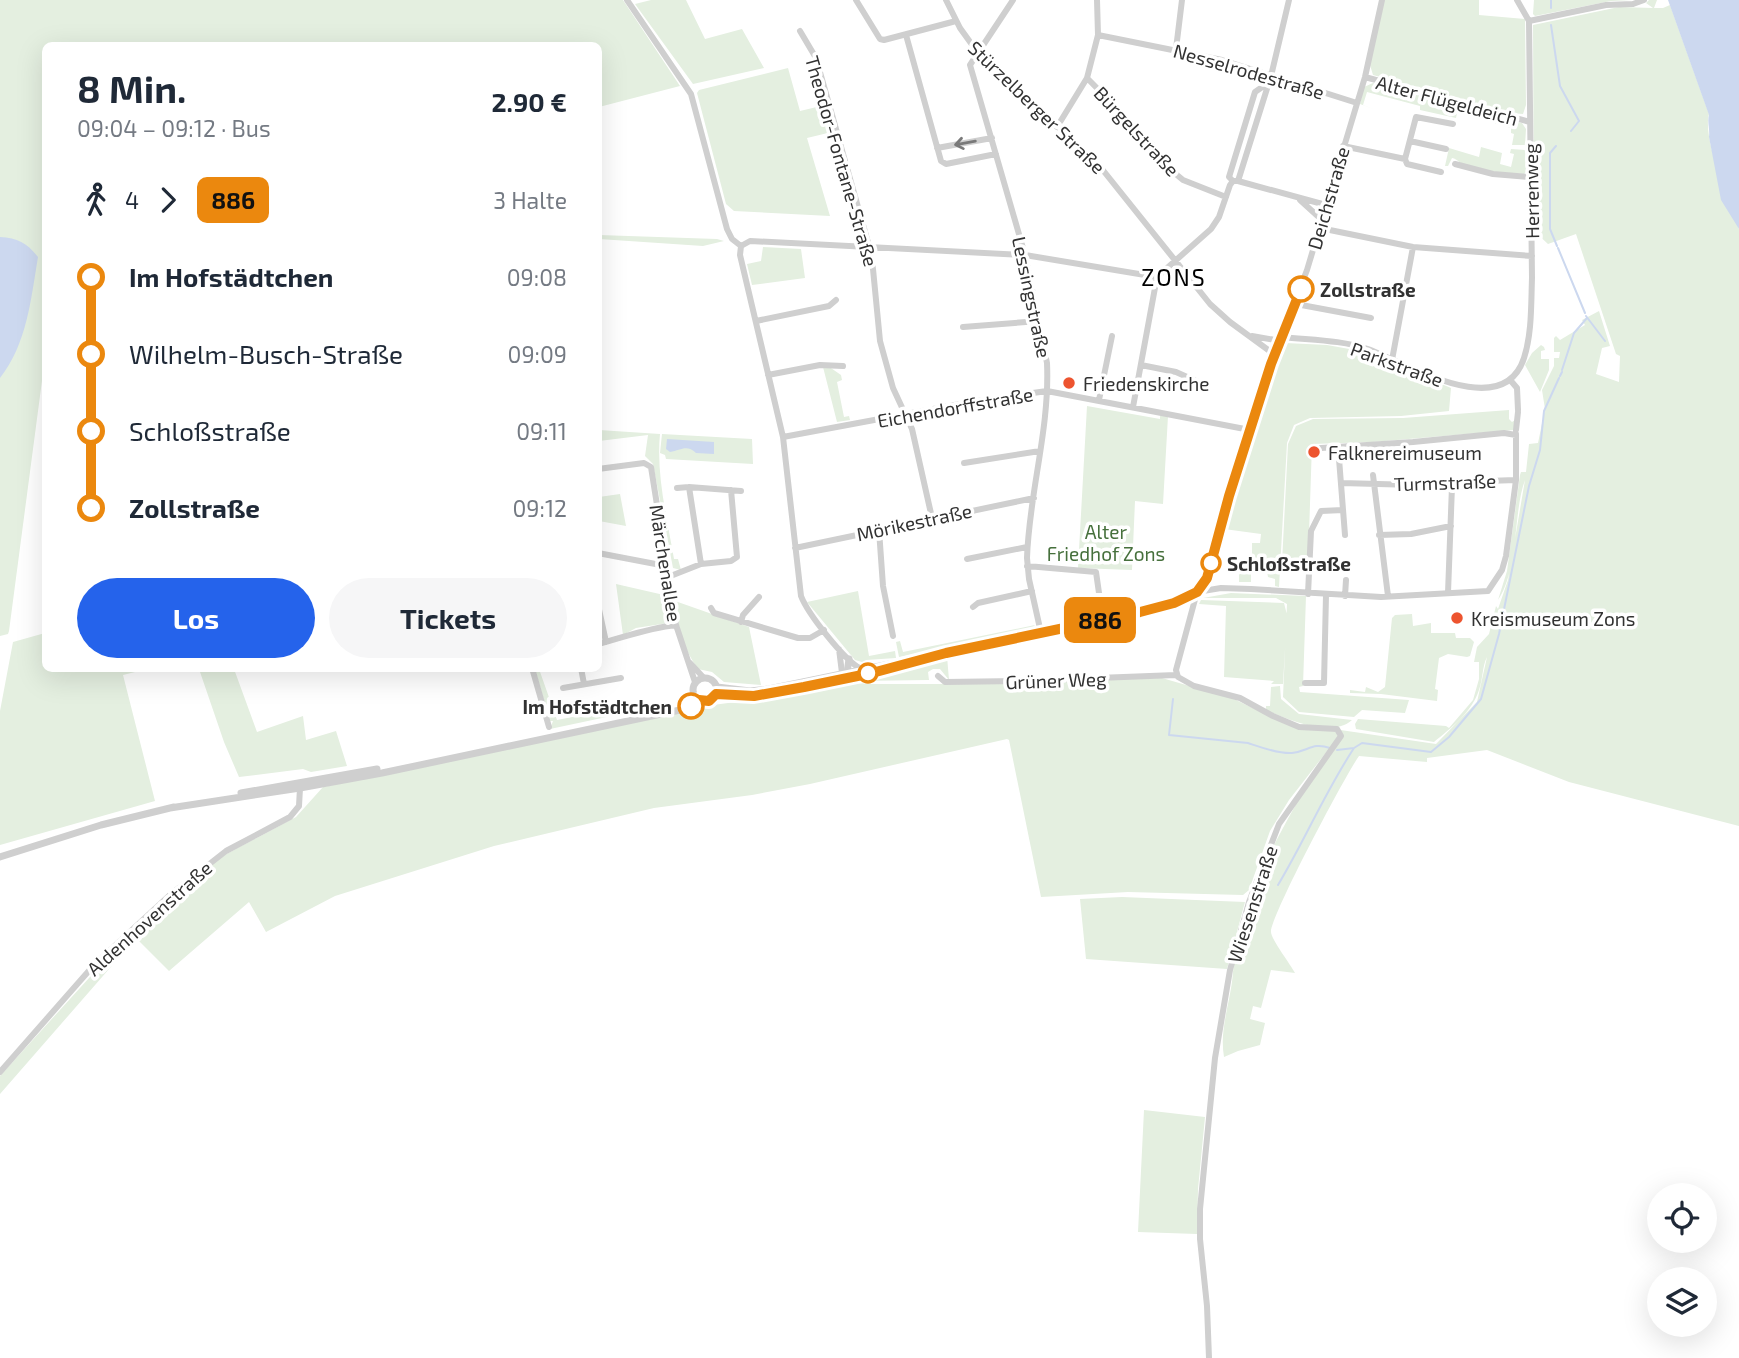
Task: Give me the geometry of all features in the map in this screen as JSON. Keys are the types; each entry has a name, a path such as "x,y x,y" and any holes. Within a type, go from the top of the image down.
{"street":[{"path":"626,0 691,94 727,229 732,239 741,246"},
{"path":"856,0 880,38 906,35 956,21"},
{"name":"Stürzelberger Straße","path":"946,0 956,21 978,53 1104,170 1210,304 1275,355"},
{"path":"978,53 1014,0"},
{"path":"1057,127 1087,78 1098,35 1097,0"},
{"path":"1176,49 1182,0"},
{"path":"1289,0 1270,79 1255,92 1229,177 1326,205"},
{"name":"Deichstraße","path":"1197,592 1207,578 1224,512 1320,228 1365,77 1382,0"},
{"name":"Herrenweg","path":"1511,381 1526,351 1531,310 1532,256 1529,21 1517,0"},
{"path":"1529,21 1606,5 1642,1"},
{"name":"Theodor-Fontane-Straße","path":"800,31 816,58 869,246 880,341 890,380 912,429 932,519"},
{"path":"906,35 937,148 944,163 996,154"},
{"name":"Nesselrodestraße","path":"1098,35 1223,60 1270,79 1357,103"},
{"name":"Lessingstraße","path":"978,53 970,65 970,72 1025,255 1047,363 1047,391 1027,547 1027,566 1041,633"},
{"name":"Alter Flügeldeich","path":"1365,77 1530,122"},
{"name":"Bürgelstraße","path":"1087,78 1149,141 1177,175 1183,180 1226,197"},
{"path":"1441,172 1407,164 1405,159 1416,117 1453,124"},
{"path":"937,148 992,138"},
{"path":"1410,141 1446,149"},
{"path":"1343,146 1405,159"},
{"path":"1455,164 1493,174 1530,177"},
{"path":"1133,407 1157,278 1211,229 1236,181"},
{"path":"1299,199 1322,220"},
{"path":"1320,228 1413,247 1532,256"},
{"path":"741,246 750,241 1025,255 1157,278"},
{"path":"741,246 740,255 783,437 801,596 824,630 861,669"},
{"path":"1392,360 1413,247"},
{"path":"756,321 829,306 836,300"},
{"path":"1296,304 1371,318"},
{"path":"963,327 1039,321"},
{"name":"Stürzelberger Straße","path":"1247,334 1282,339"},
{"path":"1100,400 1112,336"},
{"name":"Parkstraße","path":"1282,339 1357,346 1460,386 1501,386 1511,381"},
{"path":"768,375 820,365 843,366"},
{"path":"1141,365 1176,372 1205,385"},
{"path":"716,690 757,691 847,674 1161,607 1197,592 1222,589 1388,596 1488,591 1502,570 1516,480 1517,388 1511,381"},
{"name":"Eichendorffstraße","path":"783,437 976,401 1047,391 1251,429"},
{"path":"1321,448 1516,433"},
{"path":"1338,446 1345,535"},
{"path":"964,463 1040,451"},
{"name":"Märchenallee","path":"602,468 649,464 676,625 688,660 699,680"},
{"path":"1373,475 1378,535 1388,596"},
{"name":"Turmstraße","path":"1341,483 1452,486 1516,480"},
{"path":"1448,593 1452,486"},
{"path":"689,487 701,564"},
{"path":"677,488 741,491"},
{"path":"668,577 701,564 731,561 737,557 731,490"},
{"name":"Mörikestraße","path":"795,548 1034,498"},
{"path":"1308,594 1311,531 1321,511 1343,510"},
{"path":"1378,535 1411,534 1451,526"},
{"path":"879,530 883,586 893,636"},
{"path":"967,559 1027,547"},
{"path":"602,554 666,566"},
{"path":"1027,566 1096,572 1101,607"},
{"path":"1207,578 1222,589"},
{"path":"1345,596 1346,580"},
{"path":"973,607 978,603 1032,591"},
{"path":"1176,675 1197,592"},
{"path":"1305,683 1324,683 1326,595"},
{"path":"741,622 743,615 759,597"},
{"path":"711,608 714,613 798,638 810,638 824,630"},
{"path":"602,643 624,638 638,631 676,625"},
{"path":"839,647 847,674"},
{"path":"716,690 754,696 825,682 861,669 946,653"},
{"path":"847,674 849,659"},
{"path":"533,672 549,727"},
{"path":"582,672 584,684"},
{"name":"Grüner Weg","path":"937,676 945,682 1176,675"},
{"name":"Wiesenstraße","path":"1176,675 1194,686 1250,702 1299,727 1337,729 1341,736 1279,824 1251,899 1230,970 1215,1058 1201,1199 1200,1239 1209,1358"},
{"path":"563,688 621,678"},
{"path":"670,711 683,705 699,680 709,678 716,690"},
{"path":"0,857 101,825 170,808 431,761 688,707 699,700 709,701 716,690"},
{"path":"693,693 699,700"},
{"name":"Aldenhovenstraße","path":"0,1072 94,965 171,894 226,851 295,812 303,785"}],"green space":[{"path":"0,0 623,0 680,86 602,106 602,42 42,42 42,381 9,631 8,634 0,636"},
{"path":"651,0 686,0 705,39 742,29 764,68 693,84 635,4"},
{"path":"1384,0 1479,0 1479,15 1525,19 1526,105 1523,114 1373,75 1370,65"},
{"path":"1534,0 1632,0 1611,1 1535,16"},
{"path":"1649,0 1657,0 1654,8 1670,5 1709,114 1709,139 1713,155 1739,229 1739,826 1569,782 1487,750 1427,758 1427,762 1359,756 1310,844 1274,920 1272,935 1295,973 1271,970 1261,1008 1253,1006 1250,1019 1265,1023 1260,1045 1224,1057 1224,1025 1238,942 1246,913 1268,856 1328,750 1289,800 1270,831 1249,890 1243,895 1128,892 1041,897 1007,739 810,784 654,808 494,846 335,896 266,932 249,902 169,971 133,935 221,857 296,817 323,787 698,707 841,682 949,684 1162,678 1234,699 1279,721 1436,744 1477,702 1487,657 1476,698 1460,719 1434,742 1356,729 1355,724 1358,719 1449,728 1473,700 1479,679 1479,662 1474,662 1477,647 1489,634 1496,606 1498,609 1508,580 1509,574 1498,600 1507,571 1520,475 1521,472 1526,472 1529,444 1538,443 1545,409 1542,390 1554,366 1554,358 1559,358 1560,352 1554,352 1554,338 1556,336 1560,340 1585,325 1582,320 1599,311 1610,346 1602,348 1596,374 1619,382 1620,356 1616,354 1576,234 1548,244 1534,231 1533,25 1619,7 1653,8 1646,3","holes":["1525,480 1515,538 1521,493"]},
{"path":"788,68 800,111 825,105 832,132 807,138 830,216 734,211 726,204 697,93 699,90"},
{"path":"1373,83 1522,123 1526,129 1525,145 1512,145 1514,134 1511,133 1511,128 1457,113 1456,118 1420,110 1420,106 1367,92 1363,105 1376,110 1360,104 1364,87"},
{"path":"1481,147 1502,153 1500,164 1511,167 1514,154 1510,153 1511,149 1525,150 1526,172 1479,170 1466,167 1452,158 1448,166 1445,166 1449,148 1479,157"},
{"path":"602,235 724,241 703,246 602,239"},
{"path":"763,247 801,249 805,278 752,285 747,264 761,261"},
{"path":"1285,343 1327,345 1366,352 1451,388 1449,411 1401,416 1310,418 1294,425 1287,443 1279,587 1275,586 1275,579 1268,577 1267,571 1256,568 1251,572 1251,582 1239,582 1239,575 1244,567 1252,567 1252,543 1260,543 1261,534 1224,529 1252,434"},
{"path":"1541,345 1545,350 1541,351 1541,359 1549,359 1549,370 1540,392 1525,365"},
{"path":"828,366 841,375 842,380 837,382 844,417 849,416 850,420 837,422 823,367"},
{"name":"Alter Friedhof Zons","path":"1087,406 1160,419 1160,414 1168,416 1163,504 1135,501 1132,570 1078,568"},
{"path":"1509,410 1509,419 1512,422 1515,420 1514,430 1373,442 1312,444 1308,564 1282,563 1288,444 1296,426 1313,419 1403,418"},
{"path":"602,430 660,434 663,496 674,559 678,559 681,570 673,568 653,464 645,456 648,435 602,441"},
{"path":"662,434 752,439 753,464 666,459 665,455 660,453"},
{"path":"620,494 626,526 602,522 602,497"},
{"path":"616,584 664,595 668,623 636,628 623,635"},
{"path":"858,591 869,656 895,651 896,658 862,662 855,660 807,602"},
{"path":"1231,593 1306,596 1303,686 1299,687 1300,692 1409,700 1405,713 1362,710 1354,717 1299,712 1283,697 1287,604 1276,598 1203,598"},
{"path":"1201,600 1284,603 1287,615 1283,684 1224,677 1226,606 1199,604"},
{"path":"675,601 749,627 761,685 724,682 712,672 698,669 682,637"},
{"path":"1412,614 1413,626 1431,623 1431,633 1455,633 1456,638 1470,638 1474,642 1470,656 1448,654 1439,658 1435,689 1438,690 1437,701 1350,693 1350,690 1365,692 1366,687 1378,692 1385,687 1392,618 1395,615"},
{"path":"1035,625 1030,630 899,657 896,642 900,641 903,652"},
{"path":"42,634 42,672 135,672 123,675 155,801 0,845 0,711 13,642"},
{"path":"947,656 949,680 940,669 933,669 928,672 929,680 856,681 871,680 884,673"},
{"path":"200,672 235,672 257,732 303,716 306,740 336,731 347,766 311,772 303,769 239,777"},
{"path":"536,672 540,672 557,720 633,705 635,711 550,729 553,721 550,721"},
{"path":"1280,686 1281,699 1299,714 1352,720 1333,728 1321,728 1266,710 1266,706 1270,706 1271,687"},
{"path":"1122,897 1245,902 1227,969 1086,959 1080,899"},
{"path":"129,934 134,944 123,953 0,1094 0,1076"},
{"path":"1144,1110 1205,1117 1197,1234 1138,1232"}],"water":[{"path":"1668,0 1739,0 1739,229 1721,200 1709,137 1709,115"},
{"path":"0,237 22,242 38,257 22,336 0,378"},
{"path":"667,439 714,442 714,454 696,453 687,448 670,452 666,449"}],"waterway":[{"path":"1551,0 1551,8"},
{"path":"1551,25 1560,86 1579,121 1571,131"},
{"path":"1556,146 1550,153 1550,229 1557,246"},
{"path":"1558,248 1585,313"},
{"path":"1586,316 1605,341"},
{"path":"1562,370 1574,333 1587,318"},
{"path":"1560,376 1562,372"},
{"path":"1337,750 1354,748 1362,743 1431,752 1449,737 1481,699 1499,634 1529,486 1540,450 1544,411 1559,378"},
{"path":"1173,699 1169,735 1248,743 1287,753 1315,746 1330,748"},
{"path":"1278,885 1354,748"}],"bus line":[{"name":"886","path":"691,706 699,700 709,701 716,694 754,696 868,674 946,653 1140,612 1174,603 1197,592 1207,578 1229,496 1271,364 1301,289"}],"place":[{"name":"Zollstraße","path":"1301,289"},
{"name":"Friedenskirche","path":"1069,383"},
{"name":"Falknereimuseum","path":"1314,452"},
{"name":"Schloßstraße","path":"1211,563"},
{"name":"Kreismuseum Zons","path":"1457,618"},
{"name":"Im Hofstädtchen","path":"691,706"}],"district":[{"name":"ZONS","path":"1174,277"}]}
